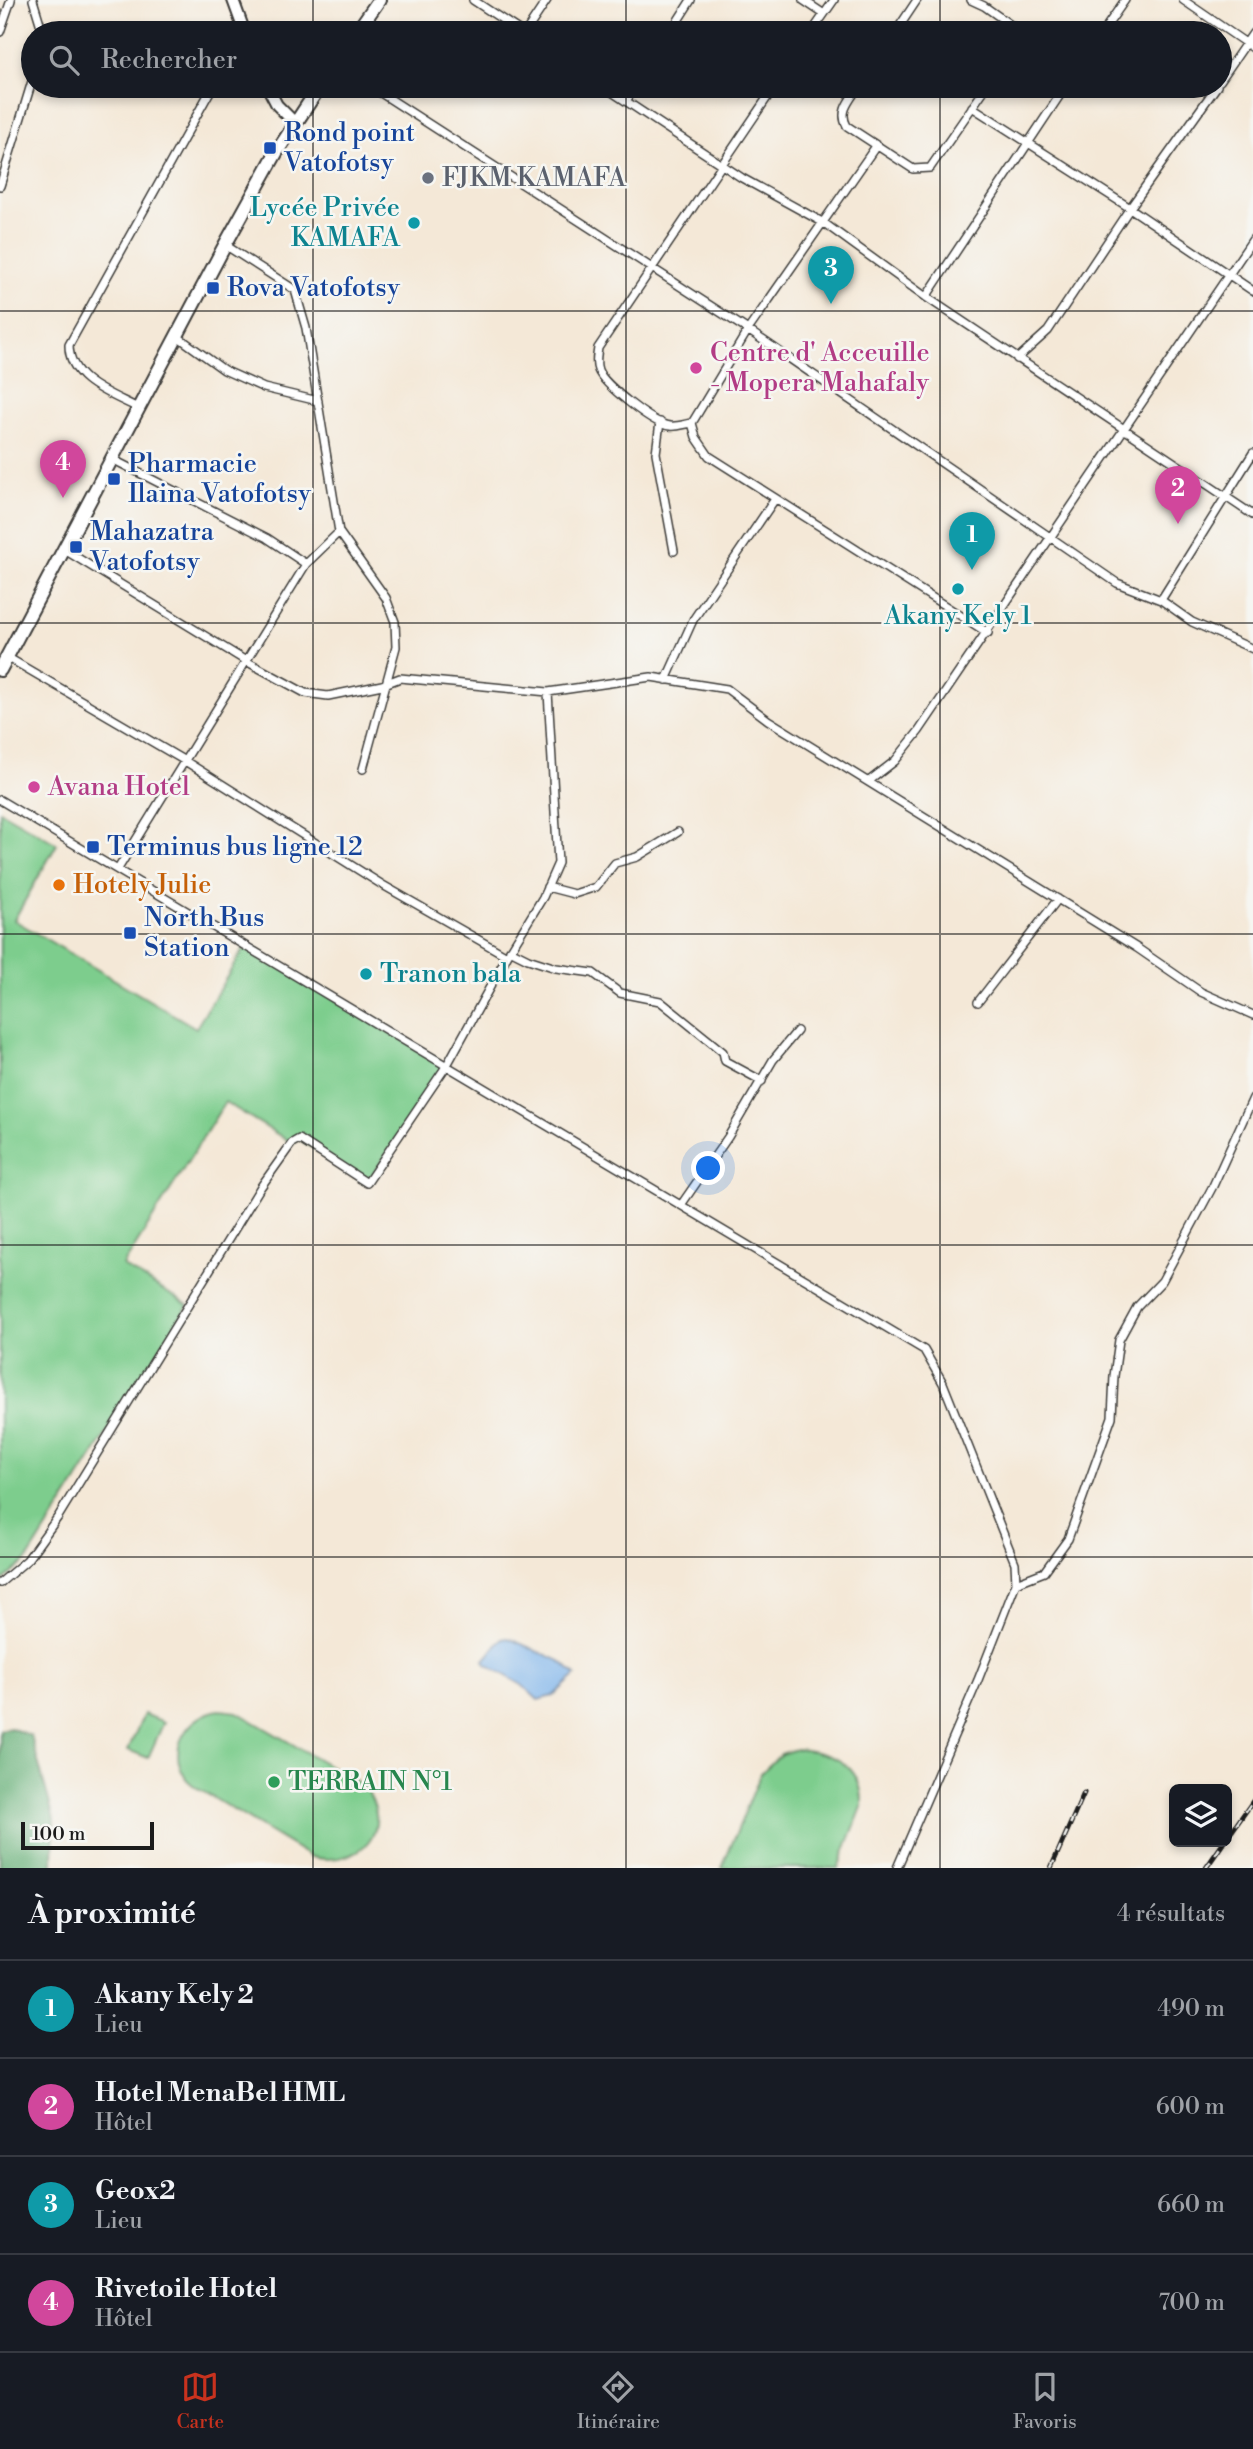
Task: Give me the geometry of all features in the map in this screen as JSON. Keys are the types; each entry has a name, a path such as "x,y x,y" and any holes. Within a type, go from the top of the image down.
{"main road":[{"path":"364,21 379,0"},
{"path":"0,670 225,244 312,98"}],"street":[{"path":"0,32 11,0"},
{"path":"33,0 39,21"},
{"path":"233,0 241,21"},
{"path":"473,0 505,21"},
{"path":"532,21 547,0"},
{"path":"678,21 691,0"},
{"path":"803,0 824,14"},
{"path":"819,21 834,0"},
{"path":"903,21 917,0"},
{"path":"971,0 987,3 1007,21"},
{"path":"1110,21 1125,0"},
{"path":"1183,0 1214,21"},
{"path":"1232,67 1250,46 1253,33"},
{"path":"1232,34 1250,46"},
{"path":"0,187 27,98"},
{"path":"138,408 91,384 78,372 69,358 69,345 206,98"},
{"path":"273,98 277,106 295,123"},
{"path":"388,98 748,330 1117,583 1161,600 1192,622 1253,649"},
{"path":"621,98 743,178 824,223 926,298 1253,515"},
{"path":"692,423 670,426 660,422 608,384 598,372 598,348 767,98"},
{"path":"851,98 842,118 847,126 913,169 930,169 978,98"},
{"path":"926,298 1058,98"},
{"path":"1017,359 1048,331 1130,208 1208,98"},
{"path":"972,107 1253,291"},
{"path":"876,146 748,330 692,423 696,437 709,456 988,632"},
{"path":"869,781 895,761 919,731 1253,239"},
{"path":"225,244 295,290 306,328 339,532 386,598 395,622 396,647 363,769"},
{"path":"177,336 224,370 264,388 318,401"},
{"path":"660,422 656,453 674,551"},
{"path":"1161,600 1253,453"},
{"path":"113,459 267,538 306,564"},
{"path":"666,680 693,620 775,499"},
{"path":"118,869 306,564 339,532"},
{"path":"63,549 246,661 305,693 328,696 400,678 548,692 651,677 727,689 768,719 1137,948 1201,992 1253,1016"},
{"path":"7,657 185,761 381,884 508,953 556,968 593,973 620,993 660,1001 723,1052 725,1061 762,1081"},
{"path":"0,1583 27,1560 58,1517 260,1188 292,1143 299,1139 366,1183 447,1065 558,863 548,692"},
{"path":"0,800 924,1350 943,1383 1015,1563 1016,1583 898,1868"},
{"path":"547,887 574,894 596,887 614,863 637,857 678,832"},
{"path":"978,1002 1058,899"},
{"path":"681,1205 728,1137 774,1060 797,1031"},
{"path":"1016,1583 1044,1572 1069,1539 1112,1418 1119,1340 1137,1307 1161,1281 1213,1186 1253,1098"}],"green space":[{"path":"0,811 57,844 14,920 196,1028 246,945 447,1065 367,1183 299,1139 292,1143 225,1102 123,1266 188,1305 27,1560 0,1583"},
{"name":"TERRAIN N°1","path":"220,1710 237,1712 364,1786 373,1802 376,1817 368,1842 345,1857 311,1857 189,1781 180,1766 178,1755 184,1734 199,1718"},
{"path":"144,1714 164,1722 148,1758 128,1750"},
{"path":"11,1728 31,1736 54,1819 53,1868 0,1868 0,1730"},
{"path":"796,1749 822,1753 844,1763 858,1781 862,1807 838,1868 722,1868 761,1773 781,1754"}],"water":[{"path":"508,1638 560,1661 576,1675 553,1696 538,1700 522,1685 486,1664 484,1660 502,1639"}],"railway":[{"path":"1051,1868 1084,1793"},
{"path":"1232,1831 1253,1801"},
{"path":"1206,1868 1221,1847"}],"place":[{"name":"Rond point Vatofotsy","path":"270,148"},
{"name":"FJKM KAMAFA","path":"428,178"},
{"name":"Lycée Privée KAMAFA","path":"414,223"},
{"name":"Rova Vatofotsy","path":"213,288"},
{"name":"Geox2","path":"831,304"},
{"name":"Centre d' Acceuille - Mopera Mahafaly","path":"696,368"},
{"name":"Pharmacie Ilaina Vatofotsy","path":"114,479"},
{"name":"Rivetoile Hotel","path":"63,498"},
{"name":"Hotel MenaBel HML","path":"1178,524"},
{"name":"Mahazatra Vatofotsy","path":"76,547"},
{"name":"Akany Kely 2","path":"972,570"},
{"name":"Akany Kely 1","path":"958,589"},
{"name":"Avana Hotel","path":"34,787"},
{"name":"Terminus bus ligne 12","path":"93,847"},
{"name":"Hotely Julie","path":"59,885"},
{"name":"North Bus Station","path":"130,933"},
{"name":"Tranon bala","path":"366,974"},
{"name":"TERRAIN N°1","path":"274,1782"}]}
